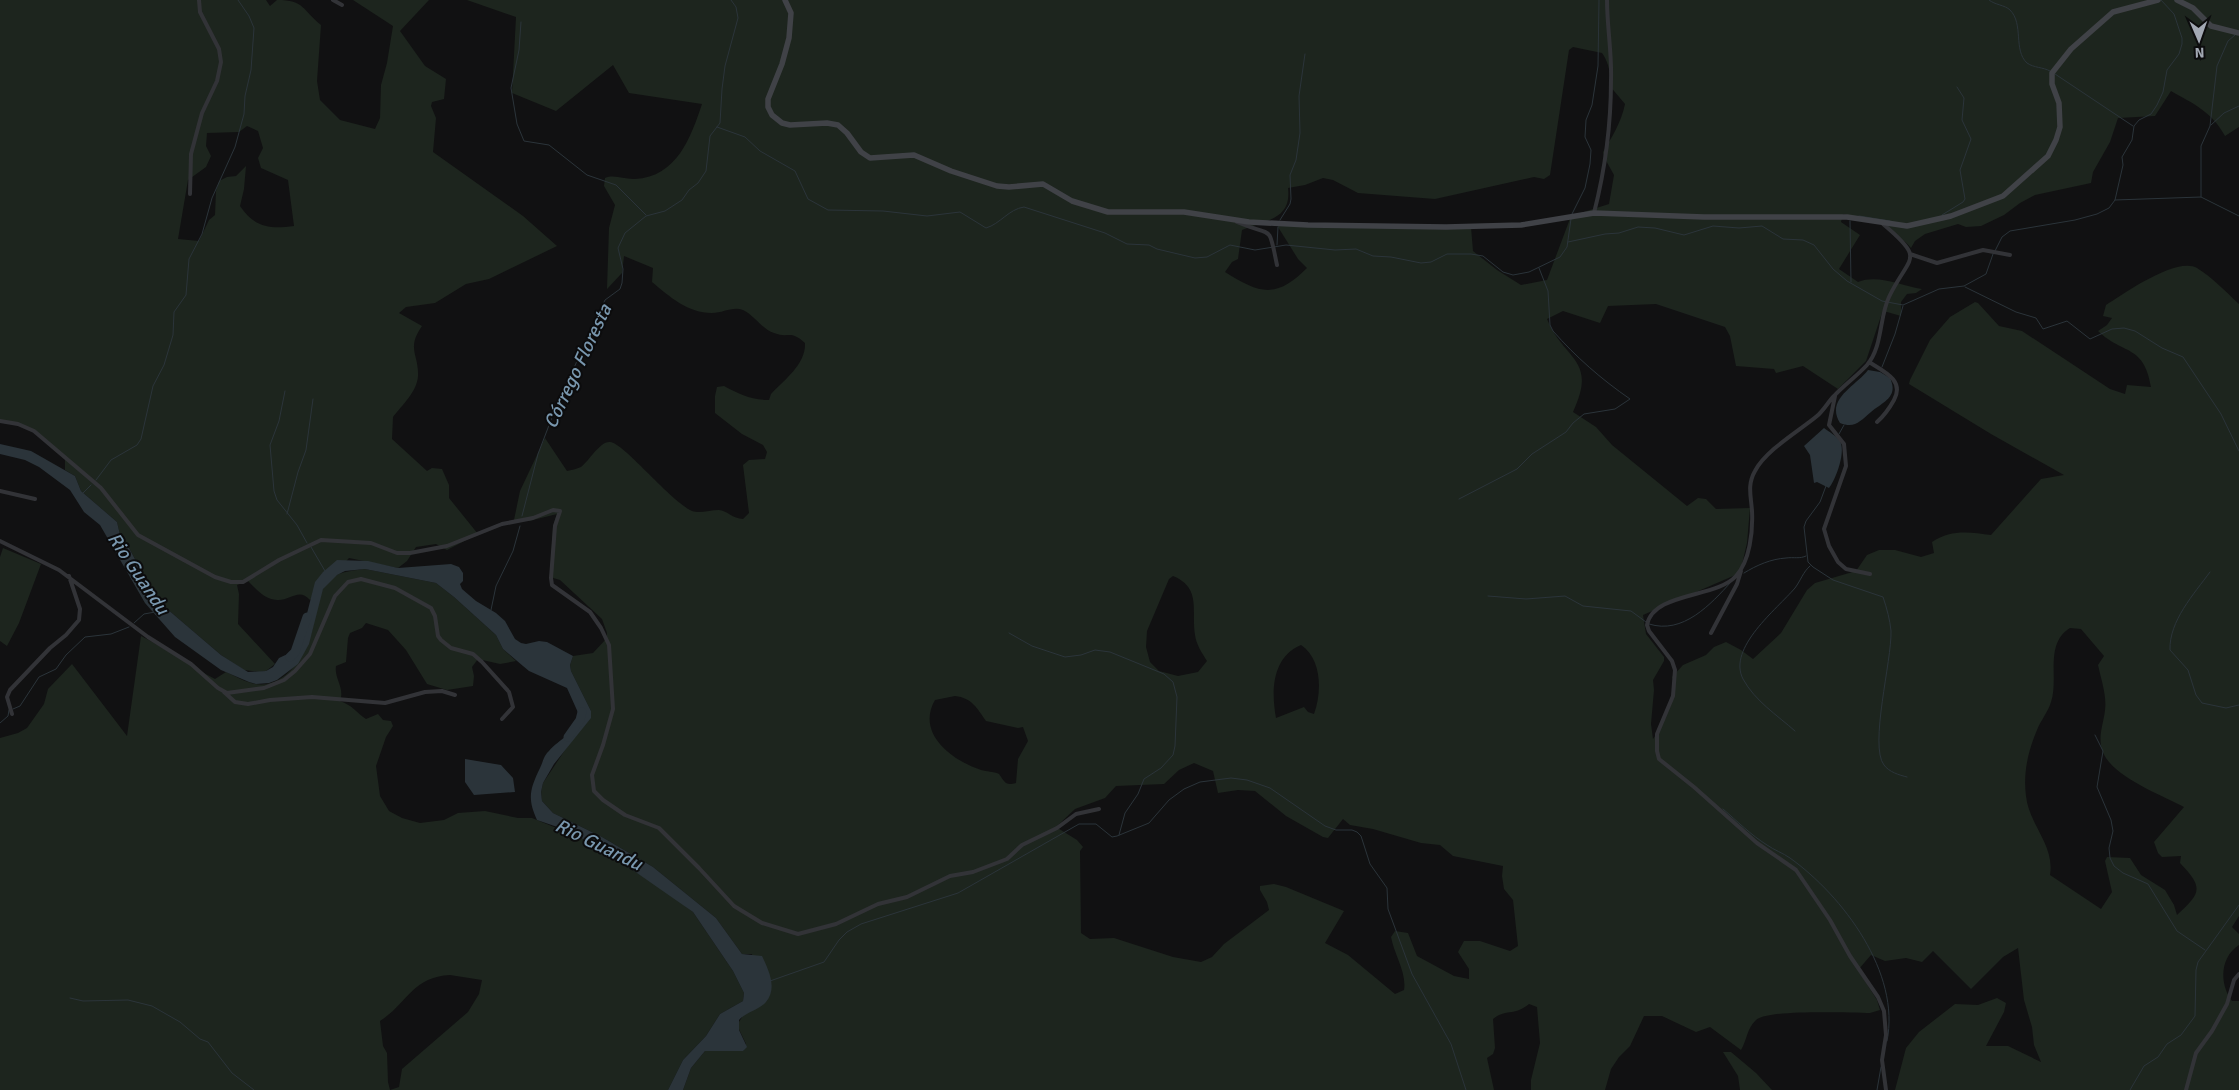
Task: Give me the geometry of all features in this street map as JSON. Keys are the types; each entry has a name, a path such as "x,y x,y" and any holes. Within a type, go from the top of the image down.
{"main road":[{"path":"785,0 791,13 789,38 782,64 770,90 768,104 772,115 782,123 796,126 833,123 842,128 858,149 870,158 914,155 951,171 997,186 1009,187 1043,184 1072,201 1103,211 1121,214 1184,212 1232,220 1308,225 1499,226 1521,225 1594,213 1704,217 1840,217 1879,221 1902,226 1919,224 1976,207 2009,192 2048,156 2060,127 2060,109 2051,78 2056,66 2071,49 2113,12 2158,0"},
{"path":"2177,0 2194,8 2211,26 2239,33"}],"street":[{"path":"190,194 191,154 204,106 217,80 222,62 219,49 200,12 199,0"},
{"path":"334,0 342,5"},
{"path":"1594,213 1601,185 1610,118 1611,71 1607,0"},
{"path":"1232,220 1268,232 1274,244 1277,265"},
{"path":"1712,633 1737,584 1743,564 1751,533 1750,486 1756,468 1820,413 1835,394 1869,362 1882,330 1886,305 1905,272 1910,254 1905,243 1879,221"},
{"path":"1910,254 1937,263 1983,250 2010,256"},
{"path":"1869,362 1892,378 1898,388 1898,394 1888,411 1877,422"},
{"path":"1835,394 1830,425 1844,444 1846,466 1824,529 1828,546 1838,562 1846,569 1870,574"},
{"path":"0,421 18,424 34,430 100,488 138,535 215,577 231,582 243,582 279,560 321,540 371,543 397,553 410,553 447,546 502,524 533,518 553,510 560,511 554,532 552,585 593,615 610,647 613,708 603,745 592,775 594,790 603,800 625,815 659,828 700,868 734,906 766,925 798,934 836,924 878,904 907,897 950,876 973,872 1007,859 1022,845 1057,828 1076,814 1099,809"},
{"path":"0,492 35,499"},
{"path":"0,541 50,564 69,576 148,637 192,664 235,702 248,704 270,700 312,697 386,702 425,692 442,691 454,695"},
{"path":"1743,564 1737,576 1726,584 1666,604 1653,613 1647,621 1649,631 1672,661 1675,670 1673,696 1657,734 1658,756 1661,762 1694,786 1750,837 1796,870 1830,920 1850,956 1878,997 1884,1011 1886,1035 1882,1060 1886,1090"},
{"path":"12,714 6,698 10,690 79,620 80,609 69,576"},
{"path":"224,692 238,693 264,688 284,680 296,672 310,654 335,596 348,582 361,579 400,589 430,608 435,616 438,636 441,640 451,648 473,654 488,667 509,692 513,707 502,719"},
{"path":"2186,1090 2196,1053 2219,1018 2230,996 2234,980 2239,974"}],"shaded area":[{"path":"0,0 266,0 270,6 277,0 293,2 302,7 321,25 317,81 320,100 340,120 375,129 380,118 381,85 393,26 353,0 429,0 400,31 425,66 446,79 444,99 432,102 431,106 436,118 433,152 523,216 557,246 489,279 466,284 435,303 406,307 399,313 422,326 417,334 414,346 418,368 417,382 408,398 393,417 392,439 427,471 432,468 442,469 449,485 449,498 478,534 447,550 436,544 416,547 407,561 398,568 349,558 310,600 306,596 298,595 282,600 273,600 261,594 248,581 237,585 239,594 238,624 275,664 266,671 244,670 221,655 166,608 155,595 129,548 121,539 117,522 81,491 75,476 65,470 65,457 28,427 0,420","holes":["247,126 258,131 263,148 258,158 261,168 288,180 294,226 270,227 257,223 240,206 246,166 236,176 227,177 219,181 216,191 215,215 209,220 199,241 178,239 188,180 206,167 211,156 206,146 207,133 239,132"]},
{"path":"467,0 2239,0 2239,127 2225,136 2208,115 2171,91 2155,116 2118,118 2110,142 2093,172 2091,183 2035,195 2004,215 1981,226 1966,227 1958,224 1925,234 1915,241 1911,248 1888,230 1882,222 1843,214 1841,222 1860,235 1839,269 1858,282 1874,279 1922,289 1916,293 1907,294 1901,302 1901,316 1887,312 1882,313 1866,361 1838,389 1803,366 1776,373 1774,369 1736,366 1730,336 1725,327 1656,304 1608,306 1600,323 1563,311 1547,319 1554,333 1576,361 1580,370 1582,381 1580,394 1573,412 1596,427 1612,445 1687,506 1698,498 1706,499 1716,509 1750,508 1747,543 1740,573 1643,615 1646,634 1664,657 1664,661 1653,680 1651,724 1653,739 1665,718 1671,700 1674,683 1672,677 1683,665 1706,655 1714,647 1726,642 1753,659 1781,633 1807,590 1815,583 1856,571 1867,555 1879,550 1895,550 1921,557 1934,553 1932,542 1946,535 1968,532 1991,535 2041,479 2064,475 1991,434 1909,384 1930,340 1950,317 1975,302 1978,303 1999,326 2022,331 2110,389 2125,394 2127,385 2151,387 2148,373 2138,357 2107,339 2098,331 2107,325 2112,318 2103,316 2106,305 2150,278 2177,267 2188,266 2197,268 2208,276 2239,304 2239,916 2232,927 2239,934 2239,945 2228,956 2223,979 2232,1001 2239,1001 2239,1090 1895,1090 1906,1048 1919,1032 1955,1004 1978,1005 1997,998 2006,1003 2004,1012 1986,1046 2008,1046 2041,1062 2034,1045 2032,1027 2024,1000 2018,948 2003,957 1971,989 1933,951 1922,962 1906,958 1885,961 1871,955 1858,970 1877,1000 1880,1010 1870,1013 1792,1013 1764,1017 1753,1023 1741,1050 1710,1027 1696,1032 1662,1016 1644,1016 1630,1046 1611,1069 1605,1090 1531,1090 1531,1080 1540,1043 1537,1007 1529,1004 1519,1010 1502,1014 1493,1019 1495,1048 1493,1054 1487,1058 1494,1090 683,1090 691,1068 705,1051 743,1051 746,1044 737,1025 744,1014 757,1007 752,954 742,954 716,918 653,867 602,837 553,813 542,801 543,783 591,711 571,671 570,665 573,656 593,653 607,638 607,633 602,619 560,580 550,577 553,526 557,514 529,521 514,520 520,491 545,438 567,471 581,467 602,445 610,442 617,445 671,496 692,511 722,510 736,518 743,519 749,513 743,465 749,460 765,459 767,452 763,445 742,434 715,413 717,387 724,386 745,396 769,400 771,394 788,377 802,358 805,343 796,336 779,335 770,331 743,310 735,309 712,313 687,307 652,282 653,268 624,256 622,273 607,289 609,228 615,205 604,186 605,178 635,179 649,177 662,171 672,163 687,142 702,104 629,93 613,65 556,111 512,93 516,17","holes":["1573,47 1602,53 1609,69 1609,85 1625,104 1619,124 1603,152 1614,175 1609,204 1571,216 1547,280 1521,285 1497,270 1473,251 1471,227 1279,223 1278,227 1298,259 1307,268 1296,278 1277,289 1268,290 1248,285 1225,272 1232,262 1238,259 1242,230 1268,221 1281,213 1286,207 1288,188 1305,185 1323,178 1333,180 1358,193 1435,199 1534,177 1544,179 1550,175 1569,50","1173,576 1182,581 1192,594 1196,638 1207,661 1198,672 1178,676 1159,671 1150,662 1146,647 1147,631 1169,579","2070,628 2081,629 2104,656 2098,665 2105,699 2101,732 2101,745 2104,755 2122,774 2184,807 2154,842 2158,853 2162,857 2181,856 2180,863 2196,885 2195,895 2177,915 2174,905 2165,890 2141,875 2130,858 2107,857 2105,861 2112,892 2101,909 2050,875 2051,864 2049,854 2028,806 2025,779 2031,746 2051,702 2057,643","1301,645 1313,659 1319,686 1314,714 1308,712 1304,707 1276,718 1274,686 1279,666 1291,650","955,696 961,697 974,704 986,721 1018,728 1023,727 1028,741 1018,759 1016,783 1007,784 999,774 981,770 958,759 940,744 933,734 930,723 930,712 935,700","1194,763 1213,771 1218,793 1238,790 1255,791 1286,816 1323,837 1328,838 1343,819 1350,825 1373,829 1421,843 1440,845 1453,856 1503,866 1504,889 1513,900 1518,946 1510,951 1480,941 1464,941 1458,952 1469,969 1469,979 1454,976 1417,956 1408,933 1395,931 1391,937 1404,977 1404,990 1395,994 1348,955 1325,943 1344,911 1286,887 1274,884 1260,886 1269,910 1224,944 1212,957 1201,962 1173,957 1114,938 1090,939 1081,933 1080,851 1083,847 1077,840 1056,827 1075,809 1105,798 1116,786 1164,784 1179,770"]},
{"path":"3,548 41,564 19,623 7,646 0,641 0,557"},
{"path":"365,569 436,583 496,635 503,649 516,661 500,664 478,659 472,667 474,676 473,686 447,690 427,684 406,650 388,630 366,623 362,628 350,633 346,662 336,666 336,675 341,691 340,701 366,719 378,714 383,720 391,721 393,726 386,737 376,766 380,796 389,811 402,818 420,823 444,820 458,813 485,811 518,818 532,818 581,838 659,886 693,912 733,971 744,993 743,1001 720,1014 706,1036 683,1060 668,1090 390,1090 0,1090 0,738 18,733 27,728 44,704 48,689 72,664 127,736 141,636 215,679 226,672 255,684 266,684 276,681 285,676 305,650 323,588 335,576 349,571","holes":["450,975 482,980 479,994 468,1012 402,1069 399,1087 390,1090 387,1053 383,1046 380,1021 427,980"]},
{"path":"1723,1052 1731,1052 1756,1073 1772,1090 1740,1090 1738,1076"}],"water":[{"path":"1868,370 1880,372 1890,378 1893,390 1891,394 1885,402 1854,425 1840,423 1836,414 1839,400"},
{"path":"1824,428 1837,437 1842,446 1841,458 1835,478 1829,488 1817,482 1814,483 1810,455 1804,446"},
{"path":"0,444 31,451 75,476 81,491 117,522 121,539 129,548 155,596 166,608 221,655 248,672 266,671 273,667 279,658 294,651 300,641 315,582 337,560 368,561 398,568 451,564 459,567 463,573 463,581 460,584 462,589 505,621 515,639 526,644 539,641 547,642 573,656 570,665 571,671 591,711 591,718 554,764 543,783 542,801 553,813 602,837 653,867 716,918 742,954 762,956 772,985 770,997 766,1002 739,1020 739,1030 747,1047 743,1051 705,1051 691,1068 683,1090 668,1090 683,1060 706,1036 720,1014 743,1001 744,993 733,971 693,912 614,857 569,831 537,820 532,806 531,794 537,775 546,754 571,732 580,717 567,688 529,671 503,649 496,635 436,583 365,569 345,571 337,575 323,589 309,644 298,664 277,680 256,684 221,670 175,637 145,603 100,525 84,512 70,490 39,467 25,460 0,454"},
{"path":"465,759 501,765 513,778 515,792 474,795 465,782"}],"waterway":[{"path":"96,480 111,460 137,445 141,439 153,386 164,365 173,335 174,312 186,295 189,259 202,234 212,198 235,147 244,114 245,96 251,70 254,28 249,16 238,0"},
{"name":"Córrego Floresta","path":"522,516 538,454 556,407 605,300 620,289 623,269 618,248 625,233 646,216 665,211 682,200 706,171 710,136 720,123 725,66 738,18 736,7 731,0"},
{"path":"1572,214 1585,188 1590,164 1591,150 1585,137 1586,120 1592,105 1598,66 1599,0"},
{"path":"1989,0 2008,8 2014,16 2017,22 2020,51 2027,63 2050,71"},
{"path":"1995,251 2002,237 2010,231 2075,220 2097,214 2109,208 2115,200 2123,165 2122,157 2132,140 2134,126 2139,120 2151,114 2157,105 2163,92 2167,70 2179,54 2182,44 2182,38 2174,14 2161,0"},
{"path":"521,22 519,50 511,88 517,124 524,141 549,145 587,175 616,185 646,215"},
{"path":"2201,197 2201,146 2210,126 2217,66 2228,41 2235,35"},
{"path":"1280,220 1291,199 1290,175 1296,160 1300,133 1299,96 1305,54"},
{"path":"2055,74 2133,126"},
{"path":"1942,215 1965,199 1960,170 1971,139 1962,120 1964,98 1957,87"},
{"path":"2211,125 2224,113 2239,106"},
{"path":"717,127 745,137 760,151 795,171 808,199 828,210 883,211 927,216 960,212 986,228 1019,208 1024,207 1105,233 1127,244 1149,245 1157,249 1195,258 1207,257 1230,245 1255,250 1286,245 1335,250 1356,249 1373,256 1391,257 1421,263 1431,262 1447,254 1471,254 1483,256 1503,272 1513,275 1529,272 1560,257 1567,247 1571,219"},
{"path":"2115,200 2201,197 2239,216"},
{"path":"1859,216 1890,221"},
{"path":"1850,221 1851,282"},
{"path":"1568,242 1619,233 1638,227 1655,228 1684,235 1713,226 1739,228 1762,226 1783,239 1803,240 1814,245 1833,269 1847,281 1882,301 1903,305 1939,289 1964,286 1986,274 1993,254"},
{"path":"1277,245 1278,227"},
{"path":"1459,499 1517,469 1532,454 1566,432 1584,414 1615,409 1630,399 1589,367 1553,331 1550,325 1548,291 1539,268"},
{"path":"1965,287 2016,312 2036,318 2043,329 2067,321 2090,339 2112,329 2124,328 2135,331 2162,348 2183,357 2221,414 2239,451"},
{"path":"1882,367 1895,334 1903,306"},
{"path":"285,391 279,421 270,445 274,491 277,500 297,525 307,543"},
{"path":"287,514 306,450 313,399"},
{"path":"1839,434 1844,425"},
{"path":"83,493 91,485"},
{"path":"1826,486 1820,502 1806,521 1804,527 1808,562 1833,580 1883,597 1891,631 1880,722 1880,755 1884,765 1889,770 1907,777"},
{"name":"Córrego Floresta","path":"491,610 496,586 513,551 520,526"},
{"path":"311,547 325,571"},
{"path":"1744,573 1770,561 1806,556"},
{"path":"1795,731 1754,694 1743,679 1740,667 1742,655 1756,630 1795,588 1810,566"},
{"path":"2210,572 2178,618 2171,639 2170,650 2188,670 2196,695 2202,703 2226,708 2239,705"},
{"path":"1649,624 1661,626 1685,621 1705,608 1731,582"},
{"path":"1488,596 1526,599 1565,596 1583,606 1631,611 1646,622"},
{"path":"134,623 144,614 155,612"},
{"name":"Rio Guandu","path":"290,657 295,652 307,617"},
{"path":"13,709 20,706 39,677 56,669 66,655 85,637 111,634 129,627"},
{"path":"1009,633 1032,646 1065,657 1081,655 1095,650 1110,652 1164,674 1173,682 1177,697 1173,755 1161,768 1144,779 1138,794 1125,813 1119,835"},
{"path":"0,723 8,716 9,710"},
{"name":"Rio Guandu","path":"568,737 580,720 582,712"},
{"path":"2095,735 2103,751 2097,787 2111,820 2113,831 2109,848 2110,858 2114,866 2123,873 2148,884 2177,931 2205,950"},
{"path":"770,981 824,962 839,940 847,932 861,924 958,893 1079,824 1096,824 1112,837 1117,836 1149,823 1169,800 1184,789 1200,782 1231,778 1247,780 1270,788 1325,826 1336,830 1352,830 1361,836 1370,864 1387,888 1388,909 1412,974 1451,1044 1466,1090"},
{"path":"1723,809 1755,837 1790,858 1810,874 1848,915 1864,938 1876,963 1885,989 1889,1015 1887,1041"},
{"path":"2130,1090 2144,1066 2158,1057 2167,1044 2181,1035 2195,1016 2196,970 2198,962 2239,905"},
{"path":"70,998 83,1001 128,1000 152,1006 180,1022 200,1039 208,1042 232,1073 254,1090"},
{"path":"1877,1090 1881,1067"}]}
